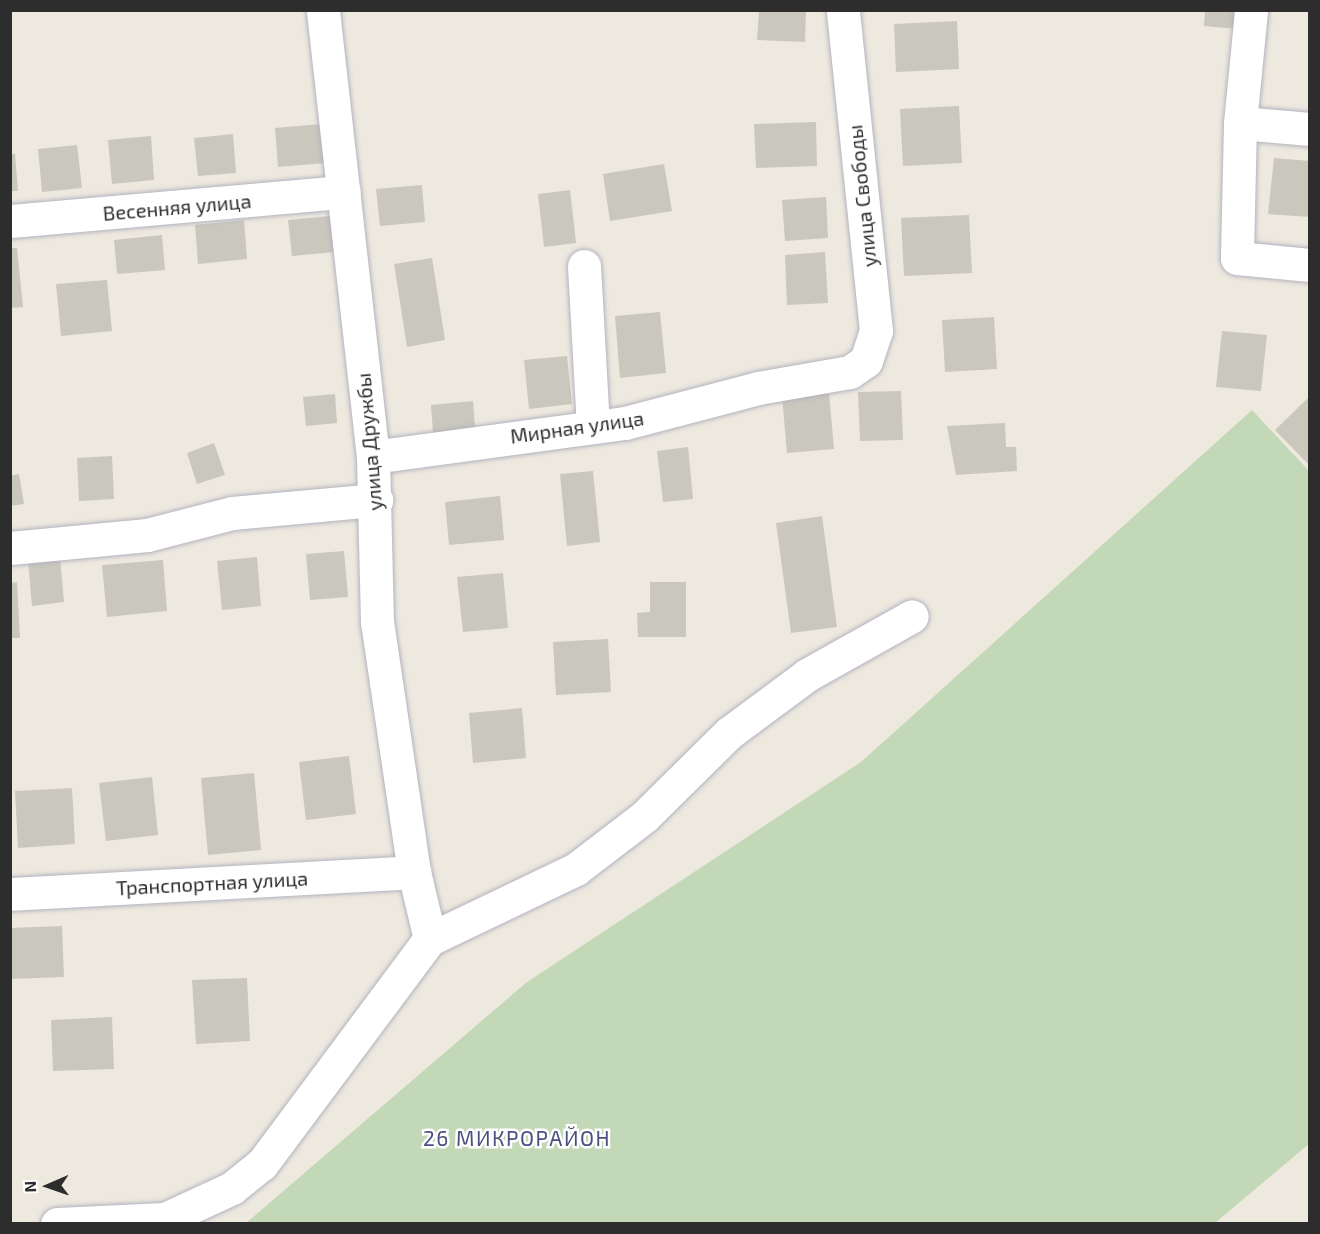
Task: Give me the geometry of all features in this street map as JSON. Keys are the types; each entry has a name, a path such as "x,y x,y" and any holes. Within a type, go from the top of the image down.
{"street":[{"name":"улица Дружбы","path":"322,10 373,457 376,500 377,622 414,872 430,939"},
{"name":"улица Свободы","path":"843,10 876,331 866,361 850,372"},
{"path":"1251,10 1240,123 1237,258 1310,265"},
{"path":"1240,123 1310,129"},
{"name":"Весенняя улица","path":"10,221 344,192"},
{"path":"584,266 593,425"},
{"name":"Мирная улица","path":"373,457 593,425 625,423 758,388 850,372"},
{"path":"10,548 147,535 232,513 376,500"},
{"path":"57,1224 166,1222 232,1188 262,1164 430,939 576,869 645,816 729,733 807,675 912,616"},
{"name":"Транспортная улица","path":"10,894 414,872"}],"green space":[{"path":"1252,410 1309,471 1310,1143 1215,1223 246,1223 527,982 861,762"}],"building":[{"path":"759,10 806,10 805,42 757,40"},
{"path":"1205,10 1239,10 1237,29 1204,26"},
{"path":"957,21 959,69 896,72 894,24"},
{"path":"959,106 962,163 903,166 900,109"},
{"path":"816,122 817,166 756,168 754,124"},
{"path":"322,124 326,163 278,167 275,128"},
{"path":"233,134 236,173 198,176 194,138"},
{"path":"151,136 154,180 112,184 108,140"},
{"path":"77,145 82,188 42,192 38,149"},
{"path":"10,154 15,154 18,191 10,191"},
{"path":"1274,158 1310,161 1310,217 1268,214"},
{"path":"664,164 672,211 610,221 603,174"},
{"path":"422,185 425,222 380,226 376,189"},
{"path":"570,190 576,243 544,247 538,194"},
{"path":"826,197 828,238 785,241 782,200"},
{"path":"969,215 972,273 904,276 901,218"},
{"path":"331,216 335,252 292,256 288,220"},
{"path":"244,220 247,259 198,264 195,225"},
{"path":"162,235 165,270 117,274 114,240"},
{"path":"10,248 17,248 23,307 10,308"},
{"path":"825,252 828,303 787,305 785,255"},
{"path":"432,258 445,340 407,347 394,264"},
{"path":"107,280 112,331 61,336 56,284"},
{"path":"660,312 666,373 620,378 615,316"},
{"path":"994,317 997,369 945,372 942,320"},
{"path":"1222,331 1267,335 1261,391 1216,387"},
{"path":"567,356 572,404 529,409 524,360"},
{"path":"901,391 903,440 860,441 858,392"},
{"path":"829,393 834,449 787,453 782,396"},
{"path":"335,394 337,423 306,426 303,397"},
{"path":"1308,398 1310,400 1310,466 1275,430"},
{"path":"473,401 475,428 433,433 431,405"},
{"path":"1005,423 1006,447 1016,447 1017,471 956,475 947,426"},
{"path":"214,443 225,475 197,484 187,453"},
{"path":"688,447 693,499 663,502 657,451"},
{"path":"112,456 114,499 79,501 77,458"},
{"path":"593,471 600,542 567,546 560,474"},
{"path":"19,474 24,504 10,506 10,476"},
{"path":"500,496 504,540 449,545 445,502"},
{"path":"822,516 837,627 791,633 776,523"},
{"path":"344,551 348,597 310,600 306,554"},
{"path":"60,557 64,602 32,606 28,560"},
{"path":"257,557 261,606 222,610 217,561"},
{"path":"163,560 167,611 107,617 102,565"},
{"path":"503,573 508,628 463,632 457,577"},
{"path":"17,582 20,638 10,638 10,583"},
{"path":"650,582 686,582 686,637 638,637 637,613 650,612"},
{"path":"608,639 611,692 556,695 553,642"},
{"path":"522,708 526,758 473,763 469,713"},
{"path":"349,756 356,814 306,820 299,762"},
{"path":"254,773 261,850 208,855 201,778"},
{"path":"152,777 158,835 106,841 99,783"},
{"path":"72,788 75,844 18,848 15,791"},
{"path":"62,926 64,977 10,979 10,928"},
{"path":"247,978 250,1041 196,1044 192,980"},
{"path":"112,1017 114,1069 53,1071 51,1020"}],"district":[{"name":"26 МИКРОРАЙОН","path":"517,1138"}]}
